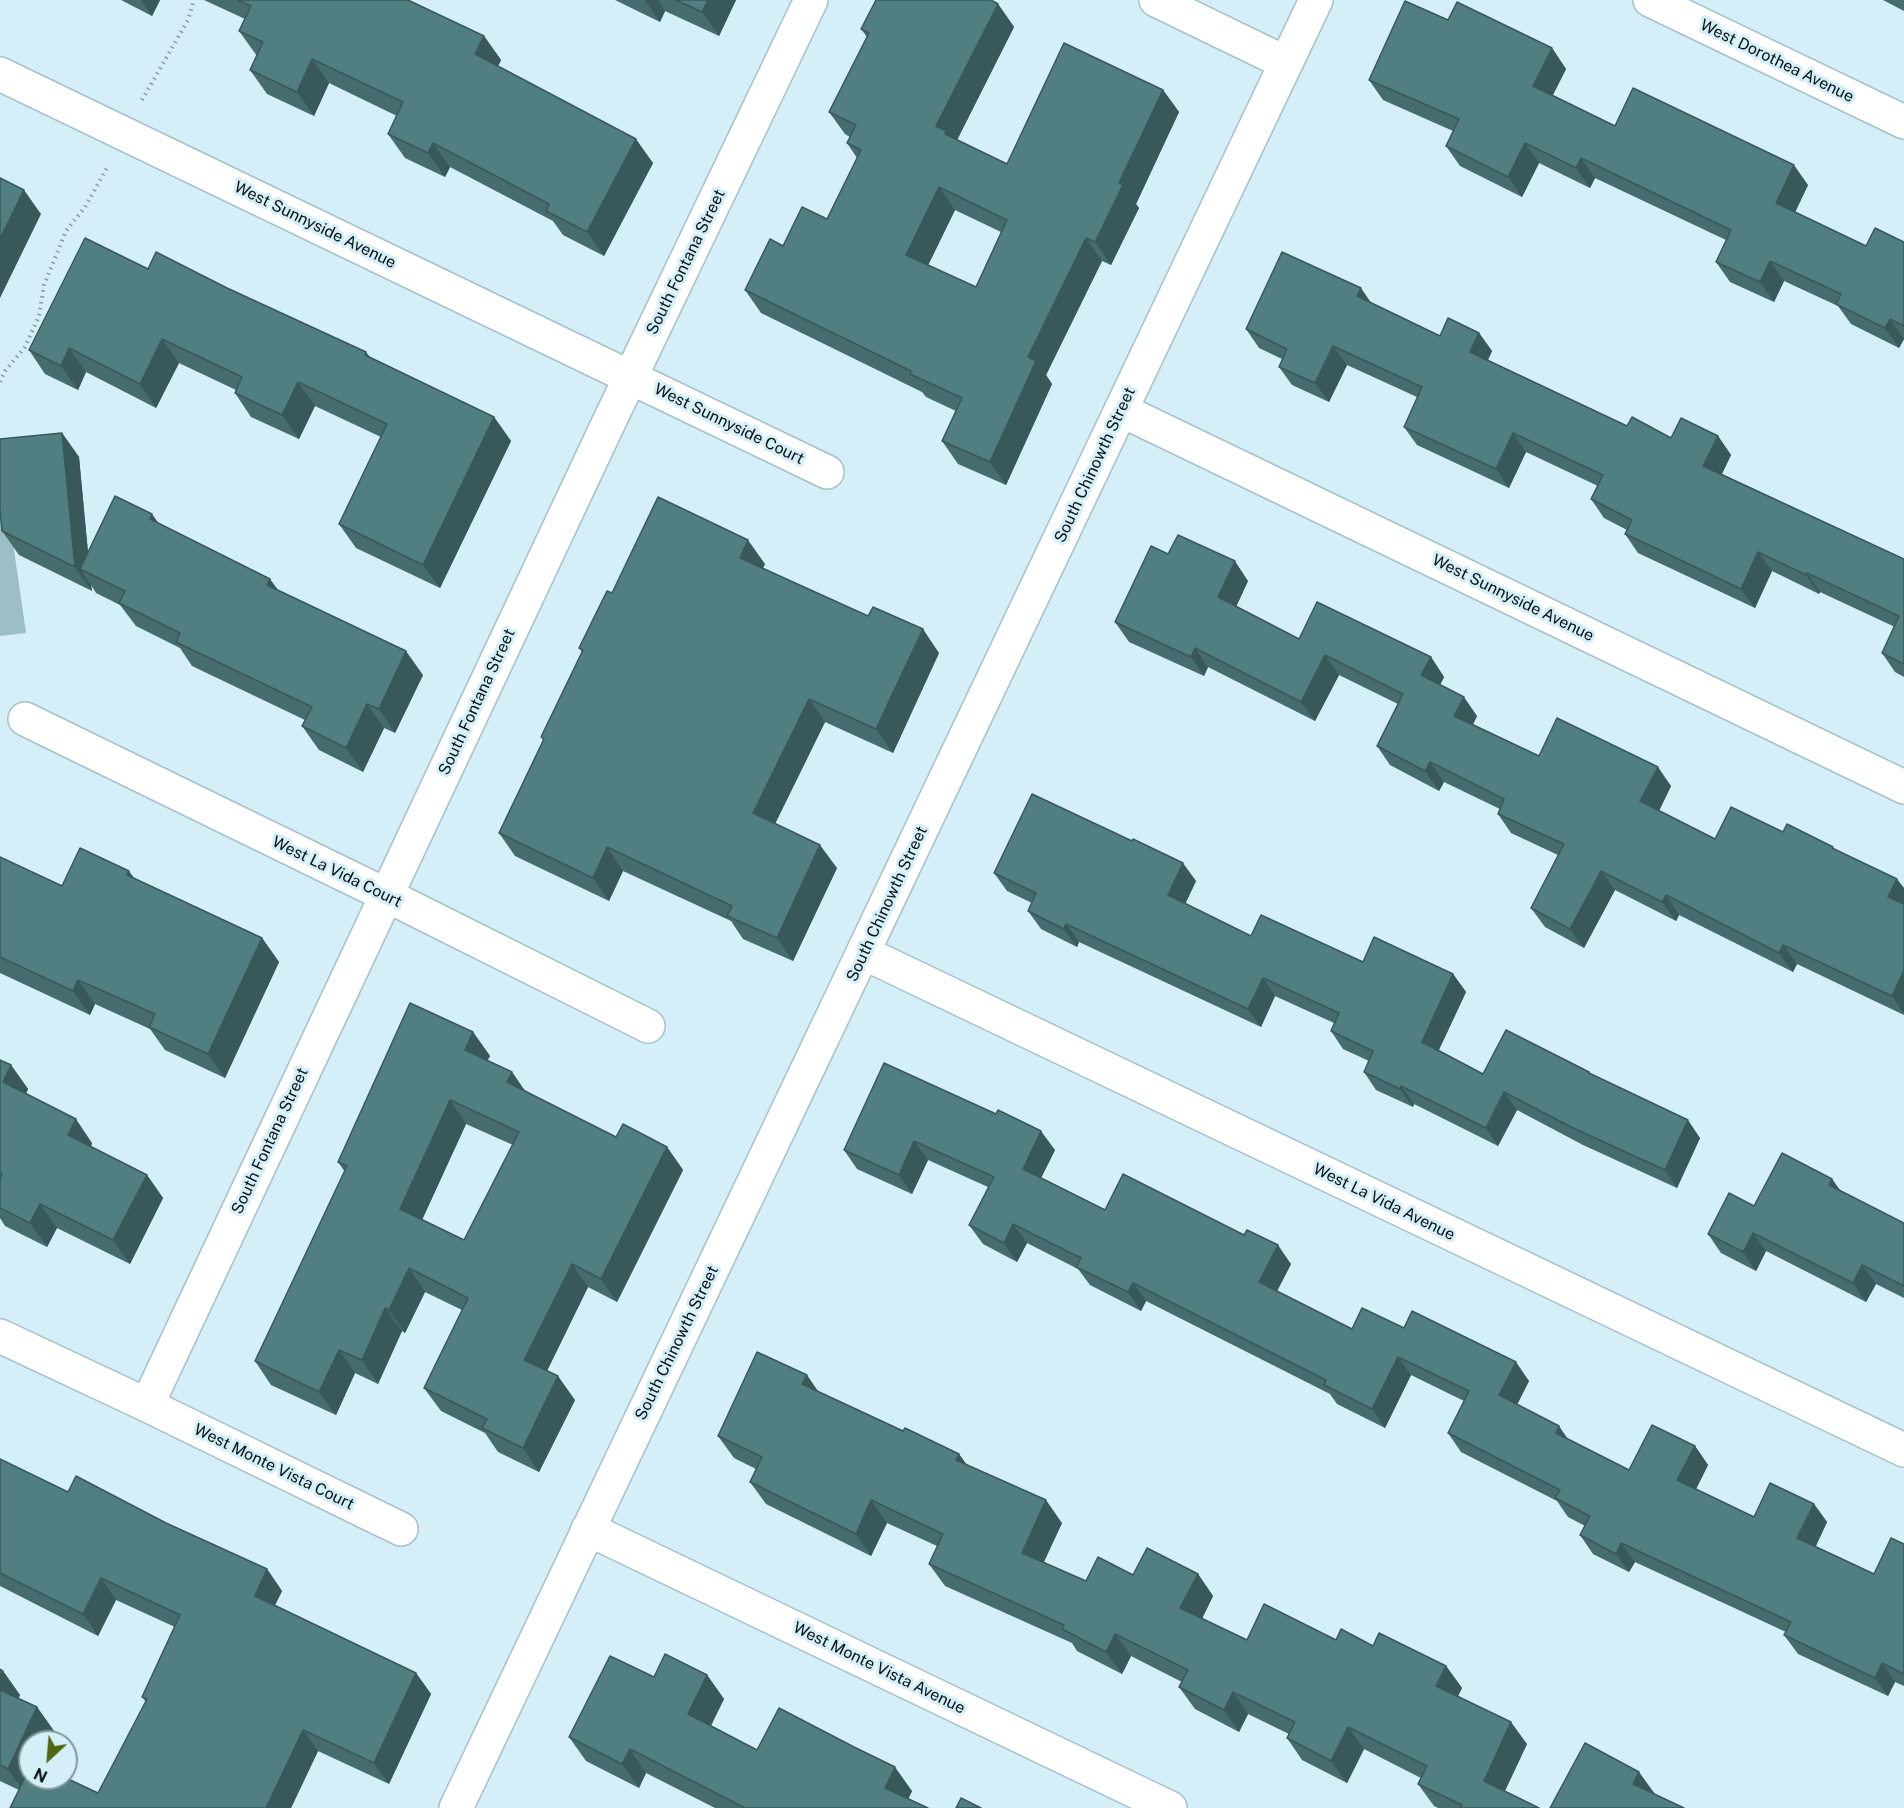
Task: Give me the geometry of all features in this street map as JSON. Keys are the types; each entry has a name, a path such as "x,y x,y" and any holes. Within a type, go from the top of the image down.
{"street":[{"name":"South Fontana Street","path":"147,1405 631,376 811,0"},
{"path":"1156,0 1286,63"},
{"name":"South Chinowth Street","path":"456,1808 1316,0"},
{"name":"West Dorothea Avenue","path":"1650,0 1904,123"},
{"name":"West Sunnyside Avenue","path":"0,74 631,376"},
{"name":"West Sunnyside Court","path":"631,376 827,472"},
{"name":"West Sunnyside Avenue","path":"1121,410 1904,787"},
{"name":"West La Vida Court","path":"25,719 648,1026"},
{"name":"West La Vida Avenue","path":"864,953 1904,1450"},
{"path":"0,1336 147,1405"},
{"name":"West Monte Vista Court","path":"147,1405 401,1529"},
{"name":"West Monte Vista Avenue","path":"588,1529 1170,1808"}],"path":[{"path":"0,382 5,371 25,347 39,316 44,285 66,231 85,207 188,20 194,0"}],"shaded area":[{"path":"0,452 26,633 0,636"}],"building":[{"path":"238,0 408,0 484,36 475,54 636,139 587,232 546,211 549,204 433,143 428,153 388,134 403,102 312,59 297,92 250,70 263,42 239,31 251,6"},
{"path":"676,0 708,0 702,12"},
{"path":"876,0 991,0 998,4 936,126 946,131 945,134 1007,164 1064,43 1163,90 1119,183 1123,185 1095,242 1086,238 1028,357 1036,361 990,462 942,441 962,398 745,290 770,239 783,246 802,207 827,219 861,150 847,143 856,125 829,112 869,33 861,29","holes":["939,187 1007,220 976,287 906,255"]},
{"path":"1405,1 1448,20 1457,2 1552,48 1533,86 1615,126 1633,88 1794,165 1776,203 1866,246 1875,228 1904,242 1904,326 1890,319 1885,328 1836,304 1841,294 1770,261 1760,282 1716,262 1731,230 1581,158 1576,168 1525,143 1508,177 1446,146 1459,119 1369,80"},
{"path":"0,178 24,190 0,239"},
{"path":"85,238 148,269 156,252 227,288 366,352 365,355 494,417 423,565 339,524 387,424 298,382 282,415 235,393 242,377 162,339 140,384 69,348 61,366 29,350"},
{"path":"1282,252 1361,288 1357,296 1440,336 1448,318 1479,333 1470,352 1627,426 1632,417 1671,438 1681,418 1718,436 1703,466 1904,559 1904,664 1882,653 1899,616 1807,573 1806,575 1758,552 1741,589 1625,534 1632,520 1591,499 1603,475 1513,433 1496,469 1404,427 1422,387 1333,346 1315,383 1279,367 1287,349 1246,329"},
{"path":"62,433 75,567 2,531 0,439"},
{"path":"115,496 152,514 150,519 270,579 267,585 406,651 379,709 367,704 346,748 302,726 312,707 176,642 180,633 119,603 125,591 80,569"},
{"path":"658,497 748,540 740,558 868,616 873,607 923,629 876,729 809,699 753,813 820,845 777,938 727,916 732,906 607,847 593,878 499,833 544,739 541,737 583,650 579,648 607,591 612,593"},
{"path":"1178,535 1235,561 1218,597 1299,639 1317,602 1431,657 1421,675 1464,697 1454,716 1539,756 1557,718 1658,767 1640,801 1715,839 1731,807 1783,832 1787,824 1897,879 1888,897 1904,904 1904,970 1892,996 1783,945 1779,953 1666,895 1662,902 1601,871 1570,929 1531,908 1564,844 1498,814 1504,799 1430,762 1425,771 1377,746 1403,694 1325,655 1301,702 1195,648 1191,657 1115,622 1151,546 1168,554"},
{"path":"1032,794 1183,863 1168,895 1251,936 1261,915 1363,962 1374,937 1453,974 1422,1042 1483,1074 1506,1030 1688,1120 1665,1170 1571,1127 1504,1092 1486,1128 1401,1086 1400,1089 1364,1072 1373,1051 1331,1031 1339,1013 1263,978 1248,1009 1066,924 1064,929 1028,911 1036,893 994,873"},
{"path":"80,848 129,871 127,875 262,938 208,1054 149,1027 155,1014 78,980 73,991 0,957 0,857 62,886"},
{"path":"410,1003 473,1032 465,1050 512,1072 507,1082 616,1137 623,1124 667,1147 601,1279 572,1264 524,1360 558,1376 523,1448 482,1428 487,1419 424,1388 468,1298 409,1268 389,1310 385,1308 362,1360 339,1350 319,1392 255,1361 347,1166 338,1162","holes":["450,1100 519,1132 464,1240 400,1209"]},
{"path":"0,1060 11,1065 3,1082 76,1119 68,1135 147,1175 113,1240 40,1204 30,1223 0,1208 2,1174 0,1173"},
{"path":"884,1063 996,1114 998,1110 1041,1131 1023,1169 1105,1210 1123,1174 1244,1235 1247,1230 1278,1245 1259,1282 1352,1329 1362,1308 1404,1328 1412,1311 1516,1362 1499,1395 1559,1426 1556,1433 1629,1470 1652,1425 1695,1446 1677,1480 1754,1517 1770,1483 1814,1504 1797,1538 1874,1574 1891,1538 1904,1544 1904,1674 1882,1663 1875,1678 1784,1635 1791,1622 1621,1543 1616,1554 1580,1535 1590,1516 1555,1498 1560,1490 1448,1433 1469,1391 1398,1357 1372,1409 1324,1385 1326,1380 1133,1283 1128,1292 1076,1267 1081,1258 1013,1224 1004,1243 969,1225 994,1177 914,1141 899,1175 844,1150"},
{"path":"1782,1153 1832,1179 1829,1185 1904,1223 1904,1286 1862,1265 1853,1283 1753,1233 1743,1252 1708,1234 1729,1193 1754,1206"},
{"path":"757,1352 807,1375 802,1384 903,1431 905,1428 959,1454 956,1460 1046,1500 1022,1553 1086,1581 1098,1557 1133,1575 1147,1548 1198,1574 1180,1608 1247,1640 1264,1604 1336,1640 1341,1629 1373,1646 1379,1633 1446,1666 1436,1686 1511,1722 1484,1781 1539,1808 1460,1808 1462,1805 1418,1784 1427,1766 1348,1727 1331,1761 1287,1738 1295,1722 1233,1692 1224,1710 1179,1687 1188,1670 1115,1634 1106,1652 1062,1629 1064,1625 929,1564 943,1534 871,1500 856,1534 750,1482 762,1457 718,1436"},
{"path":"0,1459 68,1492 76,1476 166,1523 267,1569 255,1596 416,1673 374,1763 303,1730 266,1808 10,1808 19,1790 78,1790 78,1784 98,1793 147,1699 142,1697 180,1615 101,1578 83,1614 0,1573"},
{"path":"665,1654 707,1675 688,1714 757,1750 779,1708 895,1767 885,1788 928,1808 745,1808 630,1749 622,1764 569,1737 610,1656 654,1677"},
{"path":"0,1690 37,1707 26,1730 18,1730 18,1748 8,1769 0,1765"},
{"path":"1585,1743 1639,1772 1633,1784 1684,1808 1550,1808"},
{"path":"961,1798 981,1808 956,1808"}]}
